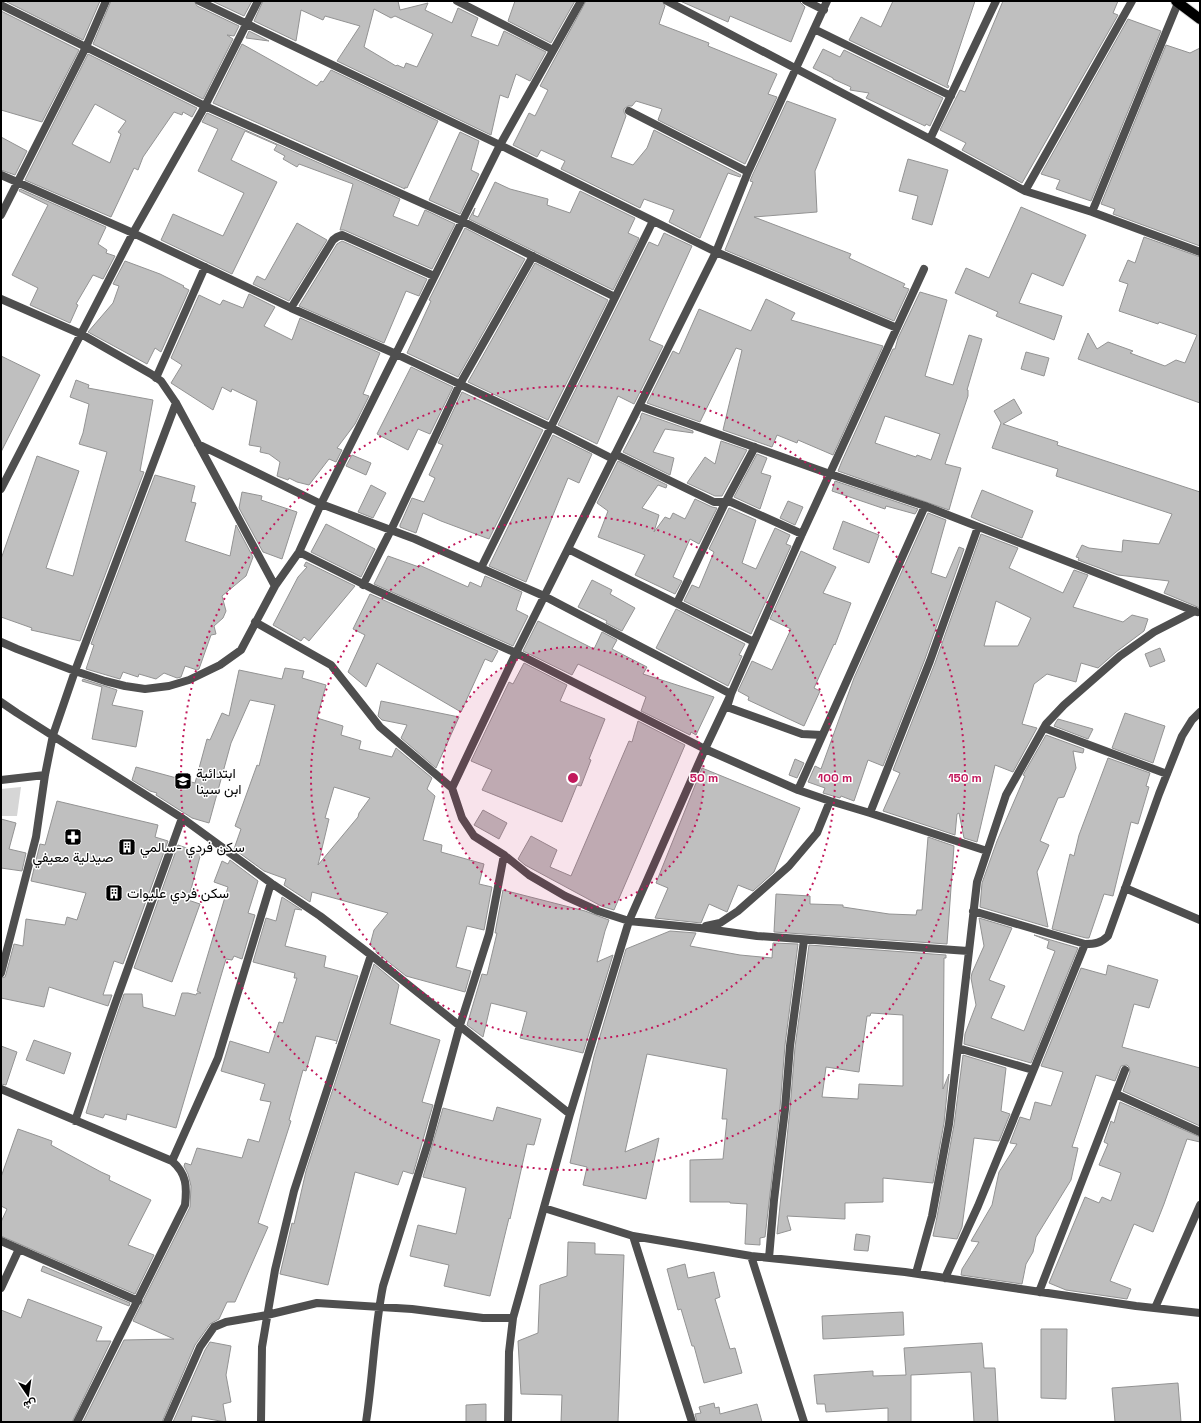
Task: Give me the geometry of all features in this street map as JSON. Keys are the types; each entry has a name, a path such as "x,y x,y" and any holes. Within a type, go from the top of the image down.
{"main road":[{"path":"1177,2 1200,19"}],"street":[{"path":"1,215 86,47 106,1"},
{"path":"199,1 500,145 716,252 897,328"},
{"path":"1,489 133,234 205,106 258,1"},
{"path":"457,1 553,50"},
{"path":"1,642 105,681 125,686 145,688 169,686 189,680 220,665 241,650 275,586 299,552 321,504 500,145 581,1"},
{"path":"666,1 930,139 1025,191 1092,212 1200,252"},
{"path":"806,1 824,10"},
{"path":"452,788 516,652 716,252 748,172 827,1"},
{"path":"930,139 996,1"},
{"path":"1025,191 1132,1"},
{"path":"1092,212 1177,2"},
{"path":"1,5 205,106 462,221 615,297"},
{"path":"814,30 951,96"},
{"path":"629,111 748,172"},
{"path":"1,175 133,234 291,308 396,354 550,428 714,502 731,502 802,534"},
{"path":"481,568 653,221"},
{"path":"291,308 333,240 342,235 434,276"},
{"path":"363,584 391,530 460,384 533,256"},
{"path":"156,378 204,267"},
{"path":"822,735 802,734 727,707 802,534 924,269"},
{"path":"1,299 81,334 161,381 176,403 275,586"},
{"path":"1,973 36,837 45,775 54,735 76,671 176,403"},
{"path":"639,406 925,506 1197,612"},
{"path":"198,444 321,504 415,539 544,596 732,694"},
{"path":"677,603 725,503 755,447"},
{"path":"798,790 925,506"},
{"path":"870,814 930,661 978,527"},
{"path":"568,548 754,642"},
{"path":"299,552 363,584 516,652 705,749 798,790 988,851"},
{"path":"916,1274 932,1216 949,1124 977,882 1006,795 1044,728 1064,705 1120,656 1154,632 1197,612"},
{"path":"255,622 331,665 380,727 452,788 462,818 474,836 504,855 529,875 565,896 598,911 629,921 700,928 757,936 968,951"},
{"path":"508,1422 509,1352 513,1318 570,1114 629,921 705,749 732,694"},
{"path":"1,702 182,818 271,883 320,916 460,1025 570,1114"},
{"path":"973,911 1085,944 1104,941 1108,936 1182,736 1192,720 1200,712"},
{"path":"1044,728 1167,774"},
{"path":"1,780 45,775"},
{"path":"700,928 720,923 738,912 790,866 817,833 830,801"},
{"path":"75,1121 114,1004 182,818"},
{"path":"366,1422 379,1307 383,1286 428,1143 460,1025 489,934 504,855"},
{"path":"172,1162 218,1058 271,883"},
{"path":"1125,888 1200,920"},
{"path":"769,1258 774,1200 785,1110 790,1046 804,940"},
{"path":"945,1278 978,1206 1085,944"},
{"path":"261,1422 262,1347 275,1270 294,1192 371,955"},
{"path":"958,1048 1033,1070"},
{"path":"1039,1292 1125,1070"},
{"path":"1,1089 172,1162 179,1168 184,1178 187,1190 185,1205 77,1422"},
{"path":"1116,1094 1200,1132"},
{"path":"1155,1308 1200,1205"},
{"path":"544,1208 633,1236 751,1256 916,1274 1200,1313"},
{"path":"633,1236 692,1422"},
{"path":"1,1240 138,1301"},
{"path":"1,1288 19,1249"},
{"path":"751,1256 804,1422"},
{"path":"167,1422 200,1347 214,1327 226,1322 267,1315 317,1303 412,1309 483,1318 513,1318"}],"shaded area":[{"path":"21,787 17,816 1,816 1,789"}],"building":[{"path":"5,1 100,1 83,40"},
{"path":"111,1 194,1 197,6 239,26 234,36 227,35 233,39 203,99 93,44"},
{"path":"212,1 252,1 244,16"},
{"path":"263,1 398,1 400,10 428,3 425,10 452,23 458,8 478,18 471,36 498,46 504,31 546,52 530,81 516,74 508,98 500,95 491,135 337,61 360,26 325,16 323,20 301,10 296,41 254,21","holes":["374,9 391,18 395,16 433,34 417,67 406,63 404,68 397,65 396,66 364,47"]},
{"path":"515,1 575,1 551,43 508,21"},
{"path":"586,1 662,1 665,6 659,24 709,43 708,46 777,74 768,94 777,97 745,164 658,120 662,109 636,101 632,106 628,106 624,109 626,116 611,157 633,165 647,148 654,130 741,175 740,177 728,173 700,238 669,222 674,210 644,199 640,208 561,169 565,161 541,150 537,157 513,145 529,113 535,116 548,90 540,86"},
{"path":"680,1 799,1 805,7 791,42 730,16 728,22"},
{"path":"893,1 975,1 947,85 949,86 948,88 849,40 861,17 881,27"},
{"path":"1003,1 1118,1 1113,13 1118,15 1022,183 962,150 966,143 940,130 960,90 965,92"},
{"path":"1,11 79,50 42,122 1,110"},
{"path":"1128,19 1161,31 1091,201 1056,189 1060,180 1041,174"},
{"path":"249,31 269,41 246,38"},
{"path":"242,44 317,86 321,81 323,82 331,70 438,121 407,188 405,187 405,189 213,103"},
{"path":"1166,45 1190,53 1200,48 1200,246 1113,214 1115,209 1101,204"},
{"path":"823,49 840,57 844,50 943,98 930,126 926,124 925,126 866,98 869,93 850,90 851,87 813,68"},
{"path":"88,54 197,108 192,117 183,112 182,115 174,112 143,157 138,170 134,168 111,217 25,180","holes":["95,104 126,121 118,132 121,134 110,163 72,144"]},
{"path":"787,101 836,119 815,171 817,212 754,217 851,254 849,258 905,284 903,287 909,289 894,321 725,250 753,182 750,181"},
{"path":"207,113 400,199 393,216 418,226 425,210 455,224 432,269 344,230 340,230 353,184 299,164 297,167 283,159 285,156 274,150 277,145 245,131 231,160 277,182 232,274 161,240 173,214 223,236 244,193 198,171 218,129 202,122"},
{"path":"460,132 479,141 471,170 479,174 460,214 429,200"},
{"path":"1,137 27,151 15,175 1,170"},
{"path":"908,159 948,170 932,225 912,219 918,196 899,191"},
{"path":"495,182 510,189 548,199 547,205 570,213 580,191 635,218 628,233 639,238 613,290 469,219 475,208 473,215 478,217"},
{"path":"20,189 106,227 98,244 107,250 106,253 115,256 103,279 93,275 76,304 78,305 70,323 30,305 38,288 12,275 48,205 19,191"},
{"path":"1021,207 1086,235 1063,286 1032,273 1019,303 1062,316 1054,340 996,316 998,312 955,293 966,268 989,278"},
{"path":"297,223 327,240 289,301 253,284 257,276 265,280"},
{"path":"465,228 525,259 458,377 407,353 431,301 429,300"},
{"path":"664,233 692,246 649,340 663,346 634,404 618,396 597,444 558,425 649,242 658,246"},
{"path":"1144,237 1200,257 1200,403 1078,359 1088,333 1097,349 1108,342 1133,351 1130,353 1165,366 1176,360 1185,363 1197,335 1159,322 1158,324 1119,311 1128,284 1119,281 1128,260 1135,263"},
{"path":"342,241 427,279 419,296 406,291 384,343 299,306 337,244"},
{"path":"125,261 160,274 189,290 161,352 155,348 147,364 88,332 113,303 119,286 113,284"},
{"path":"535,263 608,300 548,420 468,382"},
{"path":"920,292 947,300 925,376 953,385 969,335 982,339 967,390 968,396 945,464 961,468 949,510 838,471 893,349 895,349 898,338","holes":["885,416 940,434 931,460 917,455 916,457 875,443"]},
{"path":"249,294 275,307 264,326 292,340 300,318 380,353 363,394 369,396 355,424 337,448 342,450 336,462 329,459 309,485 289,478 288,480 277,476 280,462 269,454 260,452 261,447 249,445 257,401 232,389 231,392 222,387 213,410 171,383 182,365 171,358 199,295 220,305 223,300 243,308"},
{"path":"766,299 795,313 791,320 883,346 833,455 798,440 797,443 777,435 772,447 723,430 742,350 736,348 700,422 647,403 673,351 679,354 699,309 751,331"},
{"path":"1026,352 1049,358 1044,376 1021,369"},
{"path":"1,356 40,375 1,452"},
{"path":"411,367 453,387 430,434 418,429 408,450 377,434"},
{"path":"76,380 89,385 88,388 153,400 140,471 144,472 80,641 31,630 32,628 1,617 1,559 37,456 79,471 46,568 73,576 107,452 79,444 83,433 89,404 70,397"},
{"path":"462,392 543,430 489,539 423,513 416,533 400,527 412,498 424,502 435,478 429,475 443,445 438,443"},
{"path":"1014,399 1022,413 1003,424 1058,442 1057,445 1200,492 1200,608 1164,593 1169,581 1118,575 1078,560 1079,558 1076,557 1082,545 1089,548 1122,552 1123,540 1159,544 1172,514 1056,476 1058,469 992,448 1001,423 994,411"},
{"path":"642,413 693,431 693,433 665,429 653,452 674,458 670,475 623,452 641,418"},
{"path":"553,435 592,454 579,483 568,478 526,582 489,566"},
{"path":"721,441 747,450 722,496 715,496 687,483 705,457 715,464"},
{"path":"757,454 767,458 761,473 771,476 760,509 734,497"},
{"path":"352,455 371,463 366,475 346,466"},
{"path":"618,461 667,485 666,488 658,485 642,508 659,515 654,532 665,517 670,519 673,513 685,519 695,499 717,508 699,544 690,539 673,577 682,581 675,594 635,575 645,555 598,537 608,511 597,503"},
{"path":"155,475 195,486 191,502 196,503 185,541 230,556 236,525 253,557 246,576 222,596 226,611 223,618 214,626 216,634 211,635 199,669 197,670 185,666 181,677 177,678 164,673 156,679 139,674 138,677 123,672 120,679 86,669 94,645 91,644"},
{"path":"835,481 918,509 915,514 886,506 885,509 832,491"},
{"path":"371,485 386,493 373,518 358,512"},
{"path":"982,490 1033,511 1022,538 971,517"},
{"path":"242,492 262,496 261,500 297,512 282,559 263,552 239,508"},
{"path":"788,501 803,507 795,525 780,518"},
{"path":"729,508 756,520 742,563 756,569 775,528 790,535 786,544 791,546 751,634 684,601 692,585 699,588 714,552 709,549"},
{"path":"928,513 946,520 931,573 946,578 959,547 964,549 925,659 883,766 868,760 854,801 841,796 840,798 823,793 825,788 808,782 815,766 821,769 854,678"},
{"path":"843,521 879,535 869,563 833,549"},
{"path":"326,524 375,549 361,577 311,552"},
{"path":"981,534 1018,548 1009,568 1063,593 1074,570 1088,575 1073,607 1123,622 1132,615 1148,619 1144,631 1098,668 1081,663 1076,682 1047,674 1034,684 1022,724 1037,728 1013,772 995,765 977,842 964,838 959,813 957,814 955,835 883,811 900,773 893,770 935,663","holes":["996,601 1031,618 1018,646 984,646"]},
{"path":"801,551 836,567 823,593 851,603 835,645 834,644 814,688 820,691 804,726 748,700 749,697 738,691 752,661 772,670 791,629 770,619"},
{"path":"388,556 419,567 419,565 468,587 470,582 481,587 485,576 522,592 516,610 528,616 513,646 374,584"},
{"path":"306,562 355,586 309,641 304,637 301,641 273,625 298,577 307,567 304,566"},
{"path":"592,580 612,590 610,594 635,608 622,631 606,623 607,621 578,607"},
{"path":"370,594 498,651 492,662 485,659 461,712 377,663 366,687 348,672 365,635 353,629"},
{"path":"676,609 745,644 739,655 742,656 728,686 656,648"},
{"path":"538,621 594,649 602,632 617,640 612,649 647,667 643,674 714,697 696,735 691,732 690,735 641,711 646,697 603,676 578,664 572,675 523,651"},
{"path":"1160,648 1165,661 1150,667 1145,654"},
{"path":"524,663 567,685 560,701 605,719 589,759 591,760 581,786 577,785 562,822 482,790 492,770 471,761 509,682 513,684"},
{"path":"285,668 304,671 302,678 326,685 317,718 343,726 341,735 361,741 359,749 392,757 396,748 432,778 427,789 435,796 423,840 442,845 441,852 484,864 479,884 492,887 484,930 467,926 456,967 471,971 465,992 406,976 376,952 376,950 370,945 374,930 388,913 312,892 310,902 284,885 286,879 264,871 234,849 241,829 235,826 257,765 259,766 275,705 250,700 231,743 209,823 192,818 156,795 157,793 150,791 132,780 136,767 195,783 207,739 210,740 222,713 229,716 239,670 282,679","holes":["334,787 370,798 359,813 358,817 318,865 329,819 325,818"]},
{"path":"83,679 117,690 112,705 143,711 136,747 92,739 102,687 82,681"},
{"path":"381,701 459,717 436,768 401,738 407,725 382,720 378,716"},
{"path":"1125,713 1165,726 1153,763 1112,748"},
{"path":"1058,719 1093,729 1088,739 1054,726"},
{"path":"638,721 685,745 614,910 601,906 525,865 518,859 531,836 557,850 550,867 571,876 629,741 632,742"},
{"path":"1046,735 1084,749 1083,753 1073,751 1076,768 1064,797 1058,798 1040,841 1049,845 1037,872 1048,927 980,907 982,883 997,841 1025,776 1023,775"},
{"path":"1108,758 1150,773 1146,786 1149,787 1138,824 1131,822 1113,896 1104,894 1089,938 1086,938 1052,929 1070,854 1074,856 1079,835"},
{"path":"795,759 804,763 797,778 789,775"},
{"path":"702,768 800,808 774,872 753,891 738,885 727,912 709,904 701,923 655,918 668,888 656,883"},
{"path":"57,801 158,825 155,837 168,841 123,964 114,961 103,995 112,995 108,1006 49,987 44,1007 1,998 1,978 5,977 14,944 23,946 26,919 65,925 67,917 77,920 86,893 31,881 40,844 45,845"},
{"path":"483,810 507,823 499,839 474,825"},
{"path":"1,819 16,823 9,849 26,853 22,871 1,868"},
{"path":"928,837 954,846 947,944 774,932 776,894 810,896 810,904 843,905 843,907 889,914 916,915 917,910 922,910"},
{"path":"178,845 201,853 188,900 200,904 172,982 134,968"},
{"path":"230,860 258,881 248,913 255,915 242,959 234,956 232,960 226,959 176,1128 127,1114 126,1120 105,1114 103,1118 86,1113 124,994 142,994 143,1007 175,1016 182,993 196,995 197,993 201,993 197,991 228,887 214,882 222,861 228,864"},
{"path":"503,890 585,911 609,920 597,962 613,955 583,1053 520,1038 527,1012 491,1003 483,1037 467,1025 482,974 487,975 497,933 495,933"},
{"path":"282,897 302,910 295,909 285,946 326,956 324,967 358,976 337,1041 316,1036 306,1071 303,1070 289,1120 291,1121 258,1223 268,1227 235,1302 227,1302 219,1319 210,1324 195,1345 162,1422 83,1422 124,1340 174,1339 133,1321 190,1207 191,1186 184,1166 185,1163 191,1165 197,1148 242,1158 248,1139 259,1142 271,1102 260,1100 265,1084 221,1071 230,1041 269,1053 279,1022 283,1023 297,978 294,978 295,973 253,962 266,918 276,921"},
{"path":"979,918 1012,928 989,980 1005,986 991,1018 1024,1031 1055,951 1047,948 1049,941 1034,935 1078,948 1031,1063 964,1044 965,1034 976,1005 971,978 972,973 984,946"},
{"path":"670,931 696,933 690,946 740,955 772,958 773,943 798,944 785,1045 780,1108 765,1237 760,1238 760,1245 745,1244 747,1204 730,1202 690,1202 690,1160 723,1159 727,1119 722,1119 727,1069 647,1054 625,1152 659,1138 646,1199 583,1185 587,1167 570,1163 594,1056 626,949"},
{"path":"809,945 946,955 946,958 944,958 943,1089 949,1074 944,1123 933,1183 883,1178 883,1202 845,1203 845,1219 787,1216 791,1230 777,1234 795,1047","holes":["871,1013 903,1015 903,1086 859,1084 858,1099 822,1097 826,1067 859,1072 867,1016 870,1016"]},
{"path":"374,964 399,985 390,1024 440,1040 422,1102 433,1105 413,1174 403,1171 398,1185 355,1172 328,1285 280,1274 292,1223 294,1224 306,1171"},
{"path":"1108,965 1158,980 1149,1008 1134,1004 1122,1047 1200,1068 1200,1126 1123,1091 1130,1072 1127,1065 1121,1066 1115,1081 1096,1075 1072,1147 1078,1148 1071,1180 1036,1237 1033,1252 1026,1264 1022,1284 961,1275 962,1269 979,1242 971,1241 992,1205 999,1172 1017,1144 1010,1143 1020,1117 1030,1120 1035,1102 1051,1106 1063,1072 1041,1066 1081,968 1106,975"},
{"path":"34,1040 71,1053 64,1074 26,1060"},
{"path":"1,1046 17,1052 6,1085 1,1084"},
{"path":"963,1055 1006,1068 1001,1111 1010,1114 999,1141 974,1138 962,1227 957,1239 933,1236 954,1125"},
{"path":"1120,1102 1200,1137 1200,1142 1187,1139 1153,1232 1134,1224 1110,1281 1131,1289 1127,1299 1066,1290 1049,1283 1085,1197 1099,1203 1102,1197 1111,1201 1121,1173 1099,1165 1108,1144 1104,1142 1111,1121 1114,1123"},
{"path":"497,1107 541,1119 534,1145 527,1144 510,1219 509,1218 490,1296 444,1286 449,1265 410,1256 418,1225 456,1234 466,1188 423,1177 443,1108 493,1121"},
{"path":"18,1129 52,1141 51,1145 110,1176 109,1180 151,1200 128,1245 154,1255 135,1294 1,1236 1,1222 7,1209 1,1206 1,1177"},
{"path":"856,1234 870,1236 868,1251 854,1250"},
{"path":"568,1242 595,1243 595,1254 624,1255 618,1422 561,1422 562,1395 521,1394 518,1341 538,1333 540,1285 567,1276"},
{"path":"685,1264 688,1278 714,1272 720,1297 715,1299 730,1349 735,1348 742,1373 704,1383 694,1346 692,1346 681,1309 678,1310 667,1269"},
{"path":"43,1266 130,1303 129,1306 41,1271"},
{"path":"28,1299 102,1327 96,1341 111,1341 72,1422 1,1422 1,1310 21,1318"},
{"path":"903,1312 904,1335 823,1339 822,1316"},
{"path":"1041,1329 1067,1329 1066,1399 1041,1398"},
{"path":"210,1342 231,1346 226,1375 231,1402 223,1404 226,1422 192,1416 191,1422 173,1422 205,1350"},
{"path":"982,1343 984,1368 995,1368 998,1422 974,1422 971,1372 911,1375 911,1422 888,1422 888,1408 826,1412 825,1404 817,1404 814,1375 873,1371 873,1376 906,1375 904,1348"},
{"path":"1178,1383 1181,1422 1115,1422 1112,1388"},
{"path":"714,1403 715,1408 719,1407 720,1414 757,1404 762,1422 697,1422 695,1414 701,1413 699,1407"},
{"path":"486,1404 486,1422 466,1422 466,1405"}],"place":[{"name":"ابتدائية ابن سينا","path":"183,781"},
{"name":"صيدلية معيفي","path":"73,837"},
{"name":"سكن فردي -سالمي","path":"127,847"},
{"name":"سكن فردي عليوات","path":"114,893"}]}
